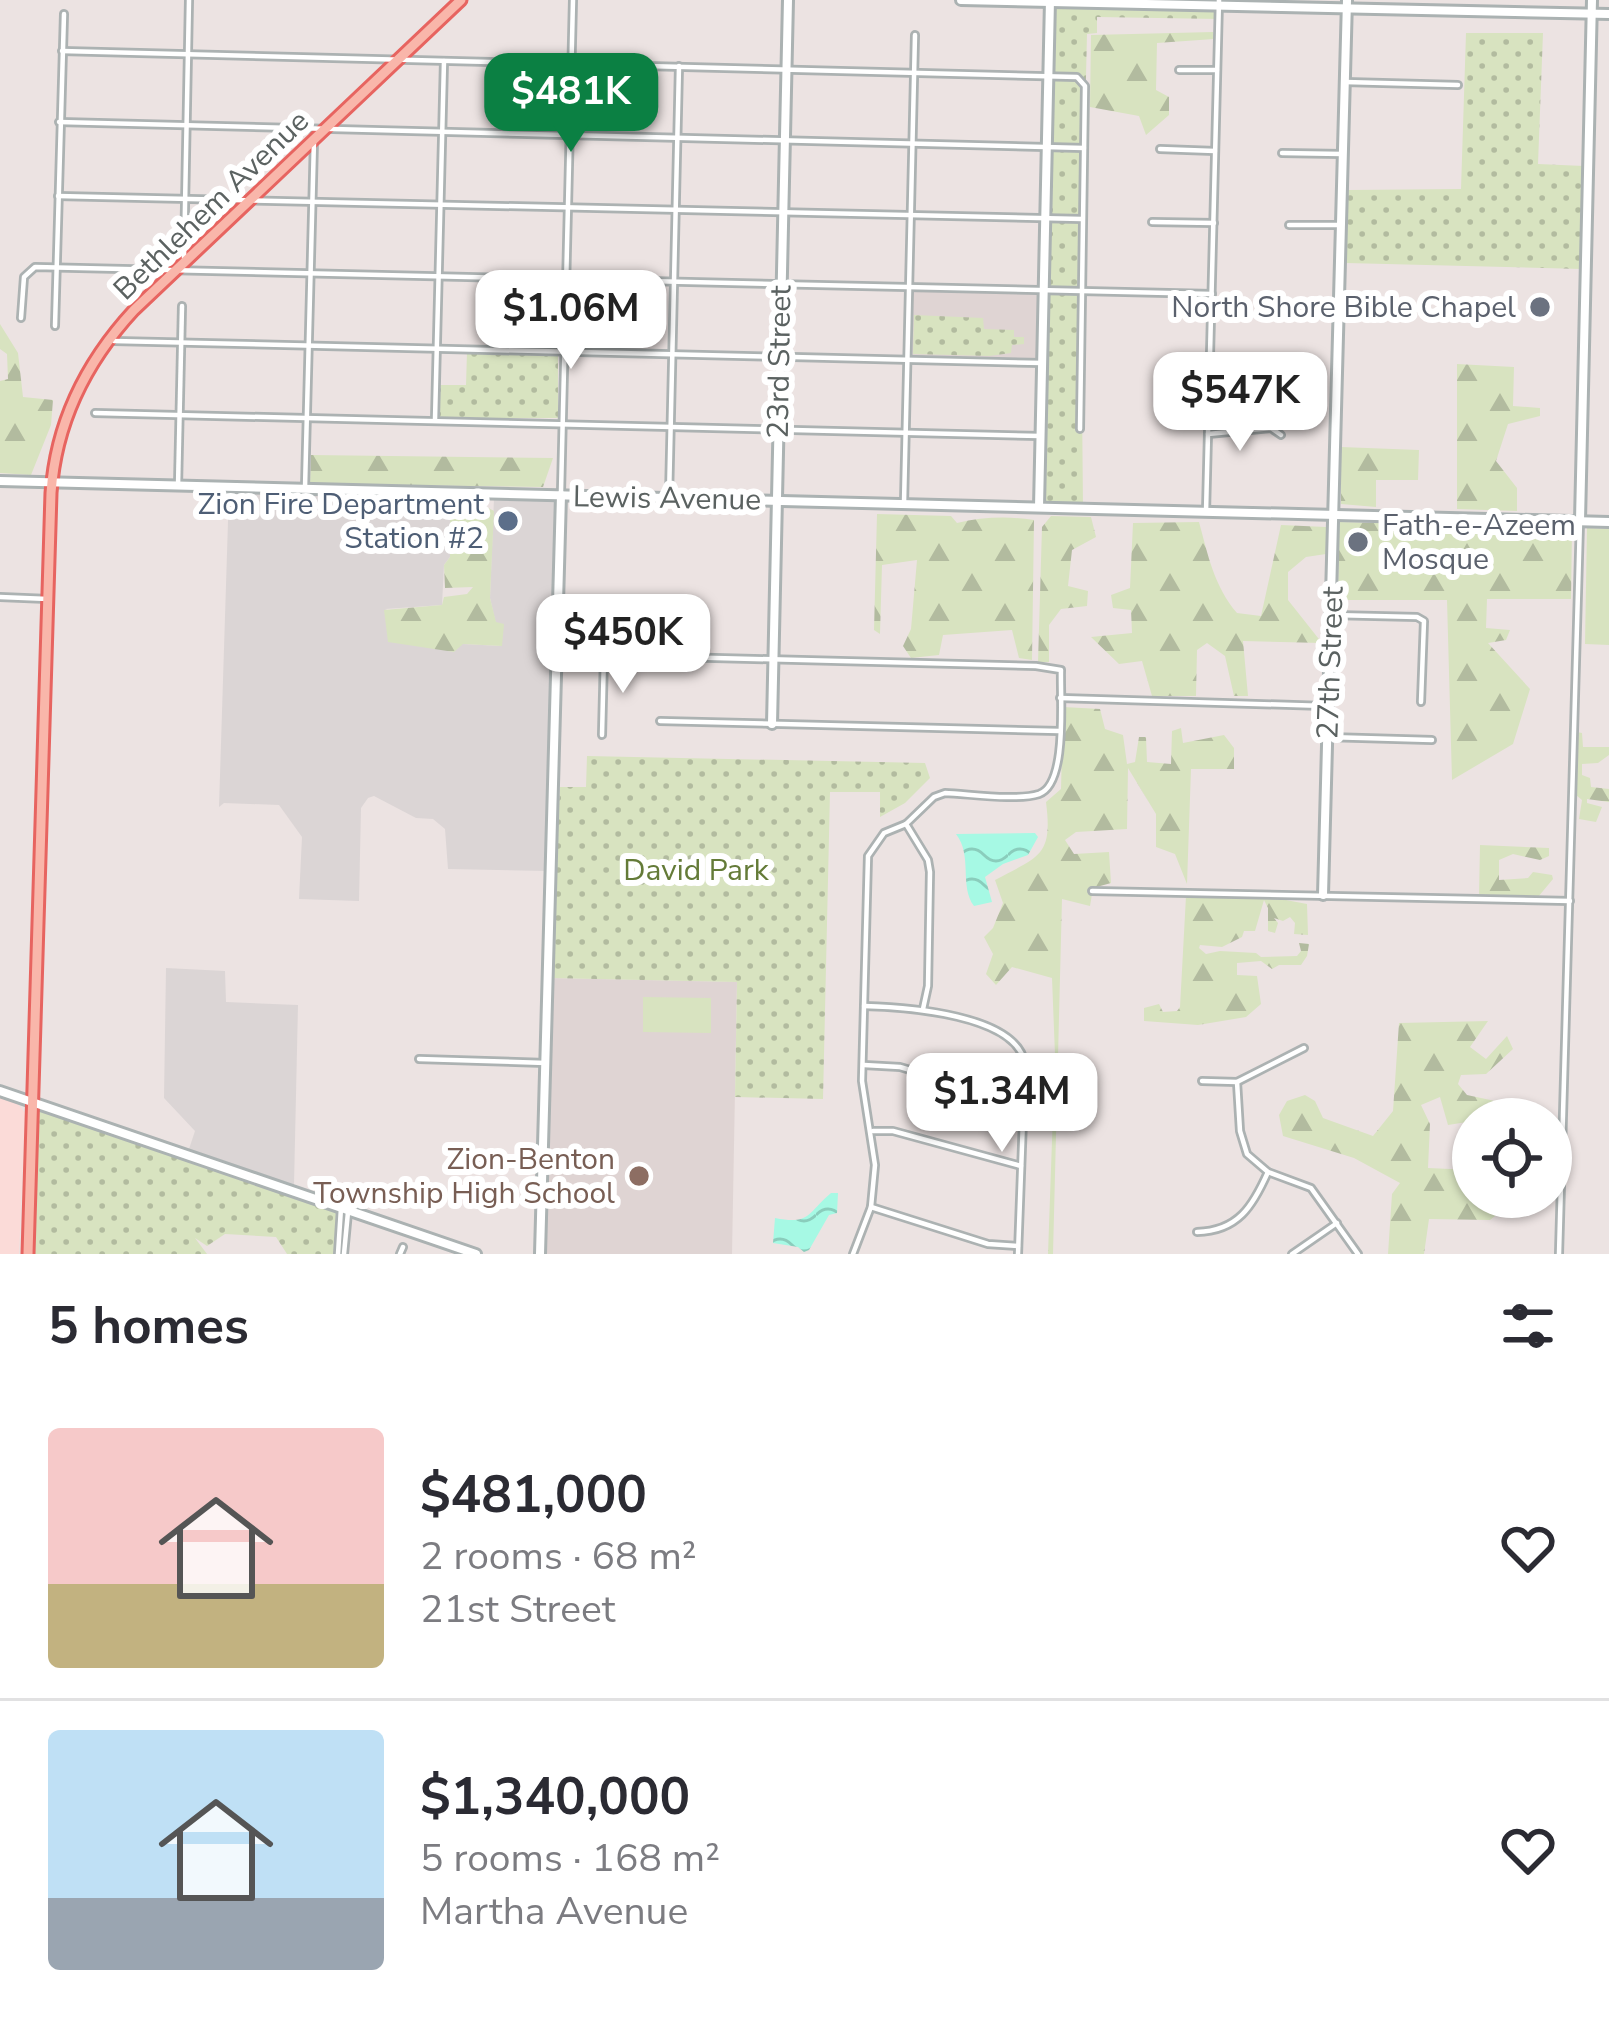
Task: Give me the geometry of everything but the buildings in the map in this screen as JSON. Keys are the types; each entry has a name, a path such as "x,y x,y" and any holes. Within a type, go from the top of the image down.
{"main road":[{"name":"Bethlehem Avenue","path":"28,1254 51,482 65,419 108,339 459,1"}],"street":[{"path":"180,266 190,0"},
{"path":"540,1254 573,0"},
{"name":"23rd Street","path":"772,724 788,0"},
{"path":"962,0 1347,4 1609,14"},
{"path":"1470,0 1470,11"},
{"path":"1559,1254 1592,0"},
{"path":"1039,507 1050,1"},
{"path":"1206,512 1219,3"},
{"name":"27th Street","path":"1323,895 1347,4"},
{"path":"56,326 64,14"},
{"path":"904,504 915,35"},
{"path":"62,51 1071,75 1085,86 1080,429"},
{"path":"435,420 444,61"},
{"path":"669,498 680,66"},
{"path":"1179,70 1217,70"},
{"path":"1345,82 1458,85"},
{"path":"59,122 1084,148"},
{"path":"305,489 314,140"},
{"path":"1160,149 1215,151"},
{"path":"1282,153 1343,154"},
{"path":"58,196 1082,220"},
{"path":"1152,222 1214,223"},
{"path":"1289,225 1341,225"},
{"path":"21,317 25,269 34,267 180,266 1212,294"},
{"path":"178,486 182,306"},
{"path":"108,339 1042,363"},
{"path":"95,412 1040,436"},
{"path":"1208,434 1271,428 1281,435"},
{"name":"Lewis Avenue","path":"0,482 1609,522"},
{"path":"0,597 48,598"},
{"path":"1331,615 1424,621 1421,702"},
{"path":"558,654 1061,670 1058,772 1047,790 1032,796 945,793 934,797 906,824 874,837 868,856 862,1065 875,1165 871,1207 853,1254"},
{"path":"602,735 604,656"},
{"path":"1060,698 1328,706"},
{"path":"660,721 1059,731"},
{"path":"1327,737 1432,740"},
{"path":"906,824 930,872 928,986 922,1009"},
{"path":"1093,891 1570,902"},
{"path":"864,1006 922,1009 1000,1032 1024,1054 1018,1250 871,1207"},
{"path":"1202,1081 1237,1082 1304,1048"},
{"path":"419,1059 546,1063"},
{"path":"862,1065 900,1067 984,1092 1053,1095"},
{"path":"1237,1082 1242,1144 1252,1159 1268,1172 1311,1187 1358,1254"},
{"path":"0,1091 476,1254"},
{"path":"873,1131 893,1130 1021,1166"},
{"path":"1196,1232 1223,1228 1248,1212 1268,1172"},
{"path":"341,1254 345,1209"},
{"path":"1292,1254 1337,1223"}],"shaded area":[{"path":"912,291 1039,294 1038,360 911,357"},
{"path":"229,490 451,499 450,557 444,565 442,605 385,609 463,644 501,646 490,598 494,498 555,500 548,871 448,869 445,829 433,819 416,818 374,796 361,808 359,901 299,899 302,837 279,805 224,803 219,807"},
{"path":"166,968 225,971 226,1002 298,1005 294,1185 189,1149 195,1131 164,1098"},
{"name":"Zion-Benton Township High School","path":"549,978 737,982 732,1254 544,1254"},
{"path":"0,1097 18,1104 25,1113 19,1254 0,1254"}],"green space":[{"path":"1050,0 1219,6 1219,19 1097,17 1097,33 1087,34 1081,290 1083,508 1039,507"},
{"path":"1213,32 1214,39 1157,43 1156,90 1169,97 1169,115 1146,135 1139,116 1090,107 1091,35"},
{"path":"1466,33 1543,33 1538,164 1584,166 1582,269 1346,263 1348,190 1461,189"},
{"path":"914,315 983,318 984,329 1014,330 1014,337 1024,337 1024,344 1012,345 1011,353 989,356 913,354"},
{"path":"0,324 18,353 23,397 53,400 51,425 31,475 0,473 0,381 8,379"},
{"path":"467,352 558,355 558,418 440,418 439,385 466,385"},
{"path":"1457,364 1514,367 1513,406 1540,408 1540,416 1508,424 1496,461 1517,488 1517,511 1457,509"},
{"path":"1341,447 1419,450 1418,480 1376,480 1376,507 1341,504"},
{"path":"311,455 553,458 543,487 310,484"},
{"path":"450,505 485,506 494,511 490,598 496,622 504,624 502,646 463,644 454,652 388,642 384,610 442,605 444,597 467,594 473,587 445,588"},
{"path":"877,514 951,516 957,523 1034,520 1032,660 1019,658 1012,630 943,635 939,655 911,658 903,646 911,629 917,560 882,565 880,634 874,630"},
{"path":"1051,516 1091,517 1096,537 1072,550 1068,586 1088,591 1087,606 1061,609 1049,625 1049,662 1038,662 1042,527"},
{"path":"1199,522 1229,603 1237,613 1261,616 1281,525 1326,527 1326,554 1306,557 1288,572 1288,600 1322,643 1243,641 1248,696 1234,696 1225,656 1207,643 1197,650 1196,696 1152,696 1142,661 1119,664 1091,637 1132,633 1131,610 1113,608 1111,595 1130,588 1133,523"},
{"path":"1339,522 1572,528 1571,599 1487,599 1486,628 1510,630 1506,640 1488,643 1530,689 1513,744 1452,780 1447,600 1338,600"},
{"path":"1587,528 1609,529 1609,645 1585,644"},
{"path":"1063,707 1100,709 1105,729 1123,735 1127,764 1135,762 1139,737 1146,737 1147,762 1171,764 1172,731 1181,728 1183,743 1224,735 1234,748 1234,769 1191,769 1187,884 1175,854 1156,847 1156,814 1128,768 1127,829 1076,832 1065,840 1074,854 1109,852 1111,883 1093,888 1090,906 1062,899 1053,1254 1048,1254 1055,1055 1052,978 1012,967 996,985 986,974 993,954 984,937 1003,903 995,880 1032,859 1045,845 1046,802 1061,789"},
{"path":"1577,732 1582,733 1583,747 1609,747 1609,755 1598,763 1582,764 1582,775 1590,778 1591,787 1609,789 1609,802 1587,799 1602,807 1596,822 1579,819"},
{"name":"David Park","path":"587,756 925,763 930,778 905,803 880,817 880,792 830,792 823,1099 735,1097 737,982 549,978 560,787 586,787"},
{"path":"1480,845 1549,848 1549,856 1540,860 1513,854 1499,860 1499,880 1528,878 1533,872 1553,879 1538,897 1479,896"},
{"path":"1186,896 1265,896 1307,904 1308,935 1294,934 1290,917 1274,918 1278,923 1275,933 1268,931 1264,900 1255,931 1244,931 1242,937 1222,947 1200,945 1206,954 1220,951 1261,957 1297,956 1299,943 1309,944 1301,965 1272,969 1261,961 1237,963 1237,975 1257,976 1261,1004 1246,1017 1198,1025 1144,1021 1144,1008 1159,1004 1163,1012 1180,1007"},
{"path":"643,997 711,998 711,1033 643,1032"},
{"path":"1488,1021 1470,1047 1486,1059 1507,1036 1513,1049 1486,1074 1461,1075 1458,1084 1467,1095 1481,1098 1452,1098 1452,1124 1448,1125 1440,1097 1421,1105 1430,1124 1428,1168 1452,1169 1452,1218 1493,1218 1429,1219 1424,1254 1388,1254 1392,1194 1400,1183 1354,1158 1283,1136 1279,1115 1287,1101 1305,1095 1315,1101 1323,1118 1373,1136 1393,1111 1399,1023"},
{"path":"32,1101 344,1209 342,1254 287,1254 276,1237 225,1234 207,1246 195,1238 207,1254 27,1254"}],"water":[{"path":"1035,833 1038,837 1028,855 985,877 992,902 974,906 956,834"},
{"path":"831,1193 838,1193 837,1213 829,1215 809,1250 773,1243 775,1218 802,1218"}],"place":[{"name":"North Shore Bible Chapel","path":"1540,307"},
{"name":"Zion Fire Department Station #2","path":"508,521"},
{"name":"Fath-e-Azeem Mosque","path":"1358,542"},
{"name":"Zion-Benton Township High School","path":"639,1176"}]}
